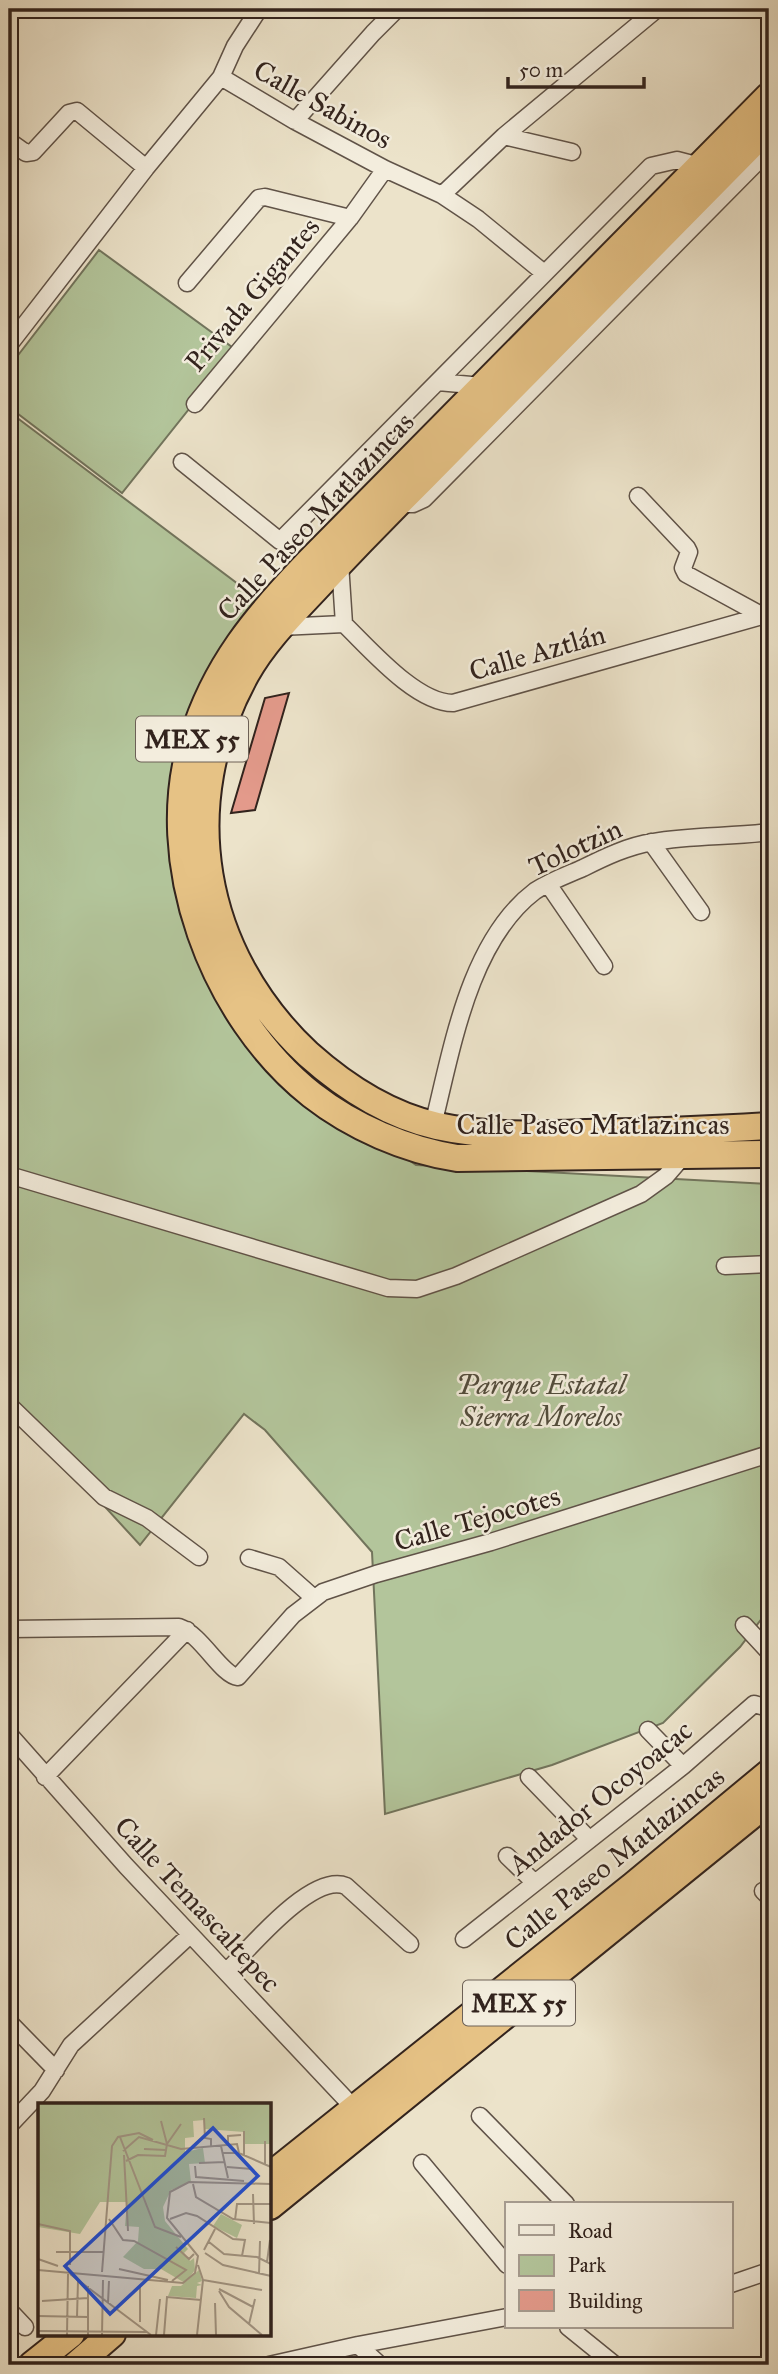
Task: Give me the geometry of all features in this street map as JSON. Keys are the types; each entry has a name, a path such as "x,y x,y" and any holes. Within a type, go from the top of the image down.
{"highway":[{"name":"Calle Paseo Matlazincas","path":"769,96 268,604 225,663 211,689 195,731 183,789 180,839 191,907 206,950 225,986 272,1055 310,1093 357,1124 419,1150 457,1158 769,1154"},
{"name":"Calle Paseo Matlazincas","path":"769,127 397,504 280,627 245,676 221,733 214,759 206,815 210,884 220,923 254,990 293,1040 330,1073 366,1098 387,1109 433,1125 485,1134 769,1126"},
{"name":"Calle Paseo Matlazincas","path":"271,2175 634,1885 769,1773"},
{"name":"Calle Paseo Matlazincas","path":"271,2205 769,1801"},
{"path":"32,2365 68,2336"},
{"path":"76,2365 110,2336"}],"street":[{"path":"221,77 234,46 258,9"},
{"path":"295,121 397,9"},
{"path":"442,195 504,136 657,9"},
{"name":"Calle Sabinos","path":"9,345 146,168 221,77 295,121 385,169 442,195 478,219 544,273"},
{"path":"9,141 22,151 33,152 69,113 77,111 146,168"},
{"path":"504,136 572,152"},
{"path":"397,504 413,504 424,499 769,150"},
{"path":"182,462 280,541 651,166 677,160 700,166"},
{"name":"Privada Gigantes","path":"195,404 350,218 385,169"},
{"name":"Privada Gigantes","path":"187,283 259,198 265,197 350,218"},
{"path":"438,382 482,386"},
{"path":"638,496 687,548 688,555 683,568 687,574 766,615"},
{"path":"280,627 344,624 340,563"},
{"name":"Calle Aztlán","path":"344,624 416,691 441,703 453,703 766,615"},
{"name":"Tolotzin","path":"433,1125 451,1051 475,972 510,914 548,884 611,855 651,842 769,832"},
{"path":"651,842 701,912"},
{"path":"548,884 604,966"},
{"path":"9,1175 388,1288 403,1290 417,1289 456,1276 641,1194 666,1176 684,1156 699,1130"},
{"path":"726,1266 769,1264"},
{"path":"9,1405 104,1497 147,1518 199,1557"},
{"name":"Calle Tejocotes","path":"187,1630 235,1678 240,1676 293,1615 323,1592 363,1578 503,1539 769,1454"},
{"path":"249,1558 279,1567 314,1598"},
{"path":"744,1625 769,1652"},
{"path":"9,1629 171,1626 187,1630 45,1777"},
{"name":"Andador Ocoyoacac","path":"464,1939 683,1766 754,1704 769,1706"},
{"path":"648,1730 683,1766"},
{"name":"Calle Temascaltepec","path":"9,1734 190,1935 353,2107"},
{"path":"529,1777 589,1839"},
{"path":"507,1856 535,1883"},
{"path":"226,1972 300,1899 318,1888 335,1883 350,1889 410,1944"},
{"path":"9,2126 42,2091 71,2045 190,1935"},
{"path":"9,2022 56,2070"},
{"path":"480,2116 564,2202"},
{"path":"422,2163 505,2263"},
{"path":"732,2284 769,2271"},
{"path":"9,2310 25,2327"},
{"path":"269,2365 505,2317"},
{"path":"569,2328 615,2365"},
{"path":"358,2345 380,2365"}],"green space":[{"path":"99,250 236,350 122,493 9,407 9,367"},
{"name":"Parque Estatal Sierra Morelos","path":"12,414 286,620 214,745 213,957 282,1070 416,1165 769,1184 769,1609 740,1647 663,1723 552,1765 385,1814 372,1552 265,1430 244,1414 140,1545 9,1402 9,417"}],"building":[{"path":"289,693 255,810 231,813 265,698"}]}
